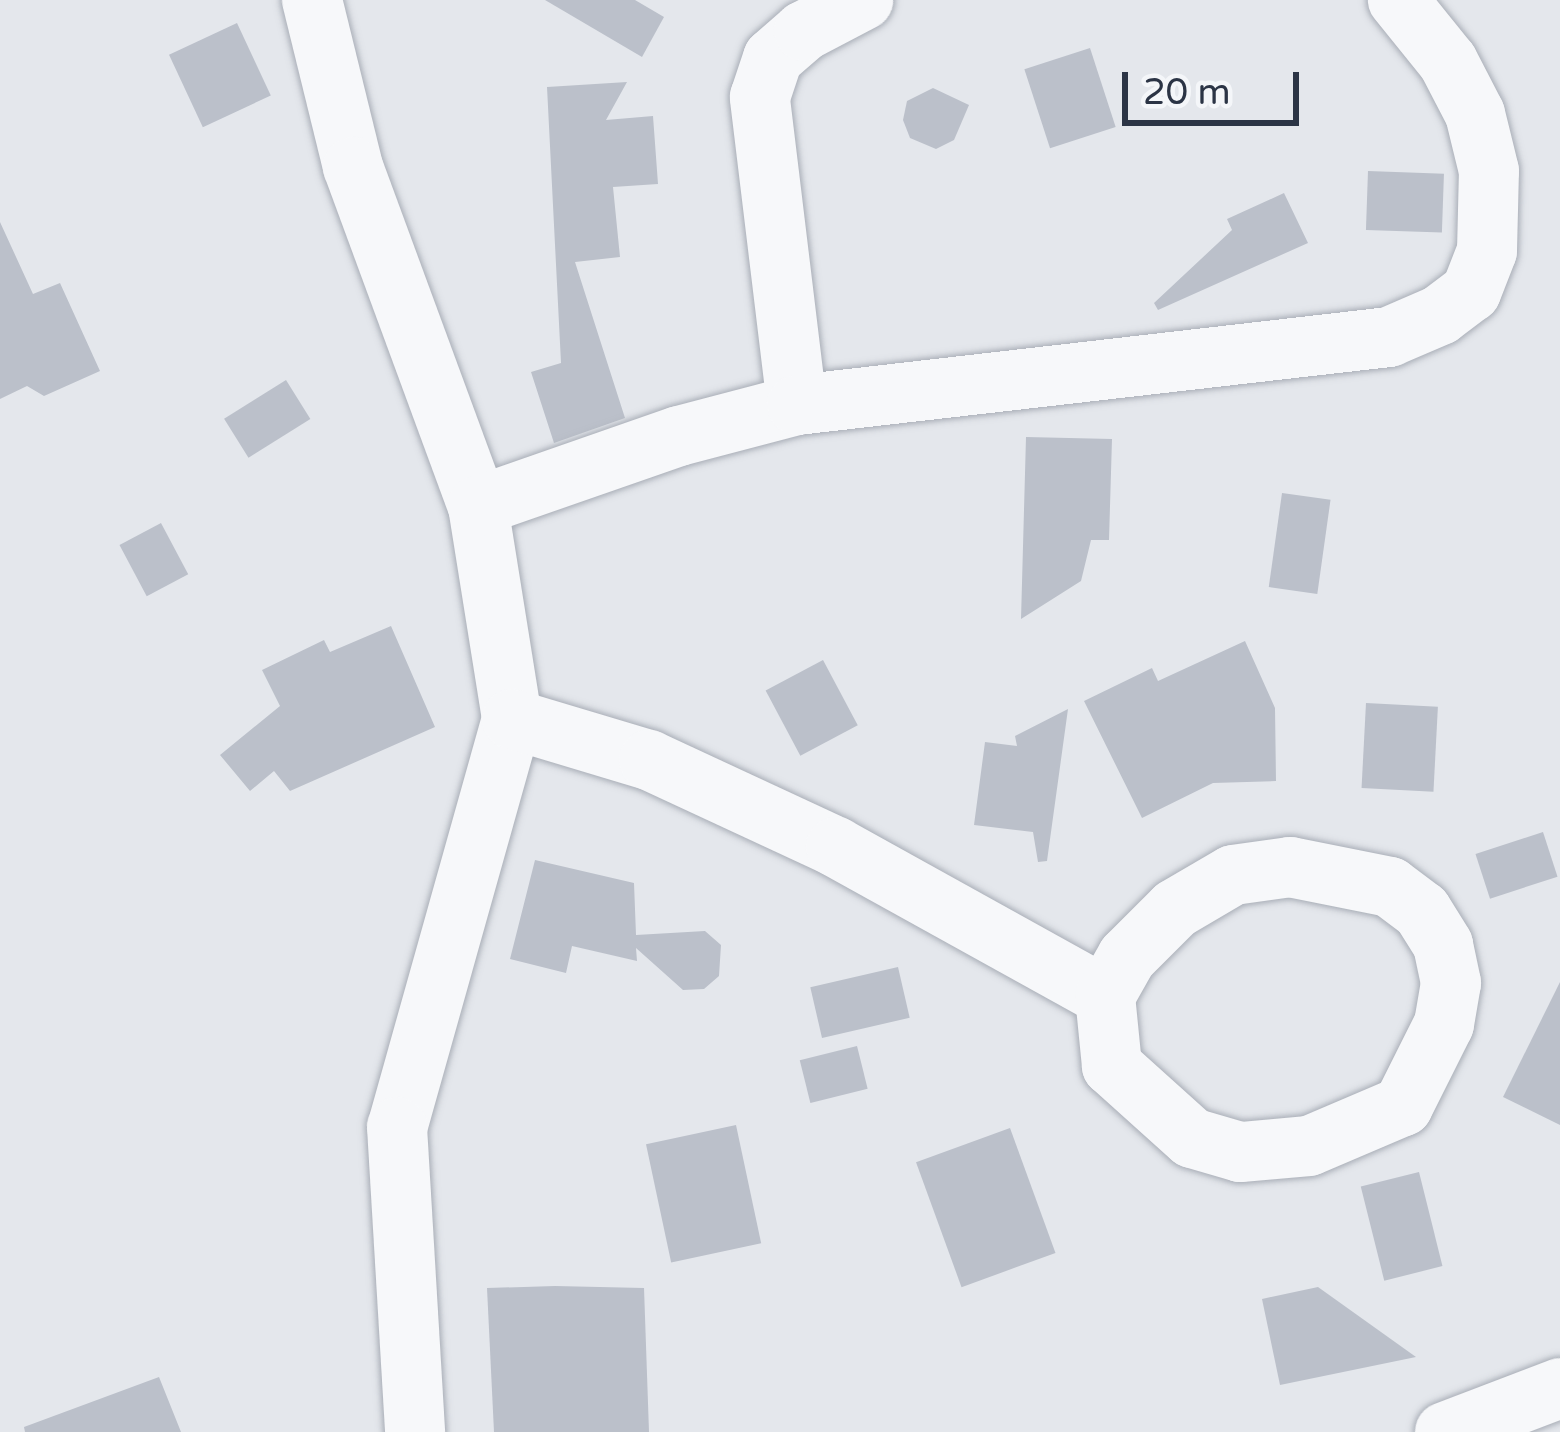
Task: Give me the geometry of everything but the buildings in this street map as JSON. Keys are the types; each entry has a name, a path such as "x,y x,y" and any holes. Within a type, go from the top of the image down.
{"street":[{"path":"312,0 353,167 478,506 512,719 397,1126 415,1432"},
{"path":"797,405 760,98 773,58 804,31 863,0"},
{"path":"478,506 679,436 797,405 1389,337 1441,315 1471,292 1487,251 1489,171 1474,114 1448,62 1398,0"},
{"path":"512,719 649,760 795,828 1105,996"},
{"path":"1290,867 1390,887 1422,911 1443,945 1451,982 1444,1024 1403,1106 1309,1146 1240,1152 1192,1138 1112,1066 1105,996 1127,957 1175,909 1233,875 1290,867"},
{"path":"1444,1432 1560,1388"}]}
